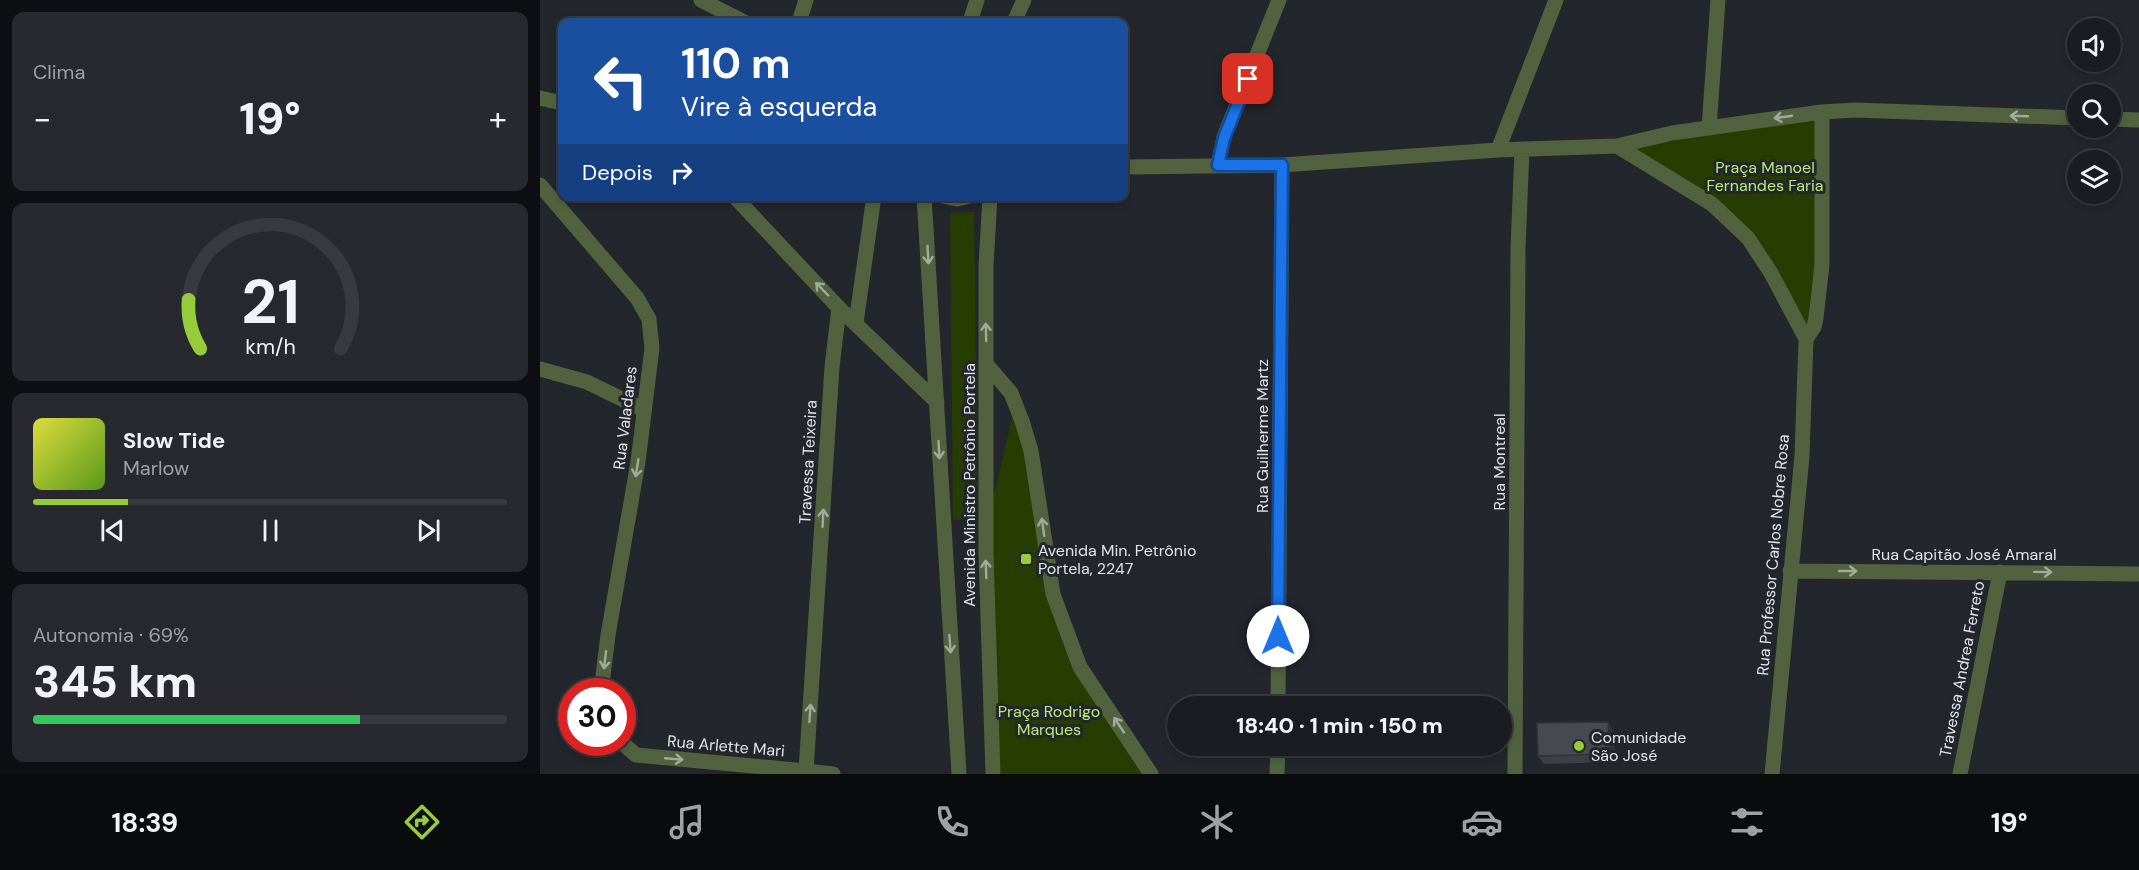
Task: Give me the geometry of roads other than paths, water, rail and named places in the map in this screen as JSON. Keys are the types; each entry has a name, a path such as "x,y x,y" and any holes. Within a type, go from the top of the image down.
{"street":[{"path":"701,0 736,18"},
{"path":"800,18 806,0"},
{"path":"971,18 977,0"},
{"path":"1016,18 1024,0"},
{"path":"1218,165 1224,138 1279,0"},
{"path":"1498,150 1556,0"},
{"path":"1709,128 1718,0"},
{"path":"540,98 558,102"},
{"path":"1128,167 1282,165 1498,150 1617,146 1671,133 1822,112 1855,110 2067,118"},
{"name":"Rua Professor Carlos Nobre Rosa","path":"1806,339 1814,327 1816,318 1821,265 1822,112"},
{"path":"2121,119 2139,120"},
{"name":"Rua Professor Carlos Nobre Rosa","path":"1617,146 1712,204 1748,238 1772,273 1806,339 1802,456 1772,774"},
{"name":"Rua Montreal","path":"1515,774 1518,260 1522,150"},
{"name":"Rua Guilherme Martz","path":"1278,696 1282,165"},
{"name":"Rua Valadares","path":"540,185 637,298 649,319 651,348 638,462 603,678"},
{"path":"739,201 839,308"},
{"path":"856,323 873,201"},
{"name":"Avenida Ministro Petrônio Portela","path":"924,201 945,573 959,774"},
{"name":"Avenida Ministro Petrônio Portela","path":"990,201 986,266 986,554 993,774"},
{"name":"Avenida Ministro Petrônio Portela","path":"839,308 937,402"},
{"name":"Travessa Teixeira","path":"806,771 832,367 839,308"},
{"path":"987,365 1011,393 1022,421 1034,470 1053,594 1080,668 1151,774"},
{"path":"540,369 587,382 644,410"},
{"name":"Rua Capitão José Amaral","path":"1790,571 2139,574"},
{"name":"Travessa Andrea Ferreto","path":"1960,774 2000,572"},
{"name":"Rua Arlette Mari","path":"636,755 833,774"},
{"path":"1278,756 1278,774"}],"place":[{"name":"Avenida Min. Petrônio Portela, 2247","path":"1026,559"},
{"name":"Comunidade São José","path":"1579,746"}],"park label":[{"name":"Praça Manoel Fernandes Faria","path":"1765,176"},
{"name":"Praça Rodrigo Marques","path":"1049,720"}]}
